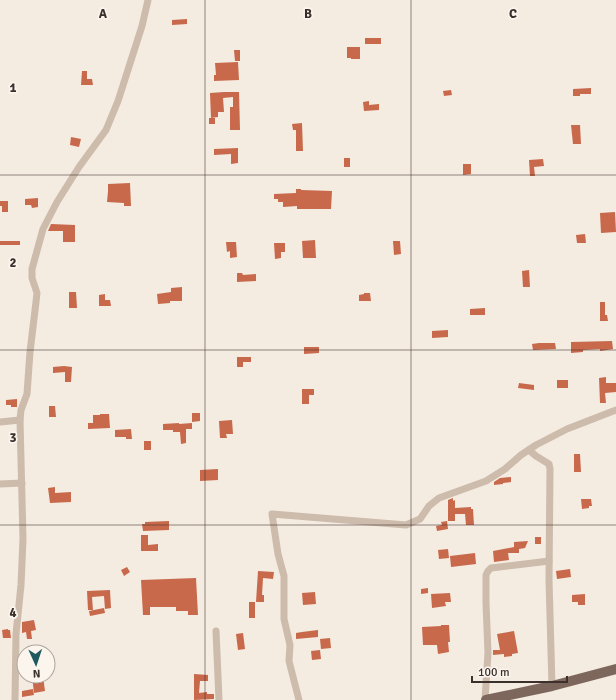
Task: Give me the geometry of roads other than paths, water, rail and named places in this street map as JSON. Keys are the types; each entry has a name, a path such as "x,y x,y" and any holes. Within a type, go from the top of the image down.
{"main road":[{"path":"486,700 616,670"}],"street":[{"path":"15,700 16,634 21,585 23,539 20,420 27,394 36,302 32,269 43,229 57,202 79,167 106,130 118,101 142,26 148,0"},
{"path":"299,700 289,660 290,645 284,619 284,576 278,554 272,514 406,525 420,519 429,506 439,498 486,481 505,469 536,444 567,428 616,410"},
{"path":"0,422 20,420"},
{"path":"529,450 550,466 549,580 552,686"},
{"path":"0,484 22,484"},
{"path":"486,700 488,653 486,575 491,568 549,561"},
{"path":"216,631 219,700"}]}
